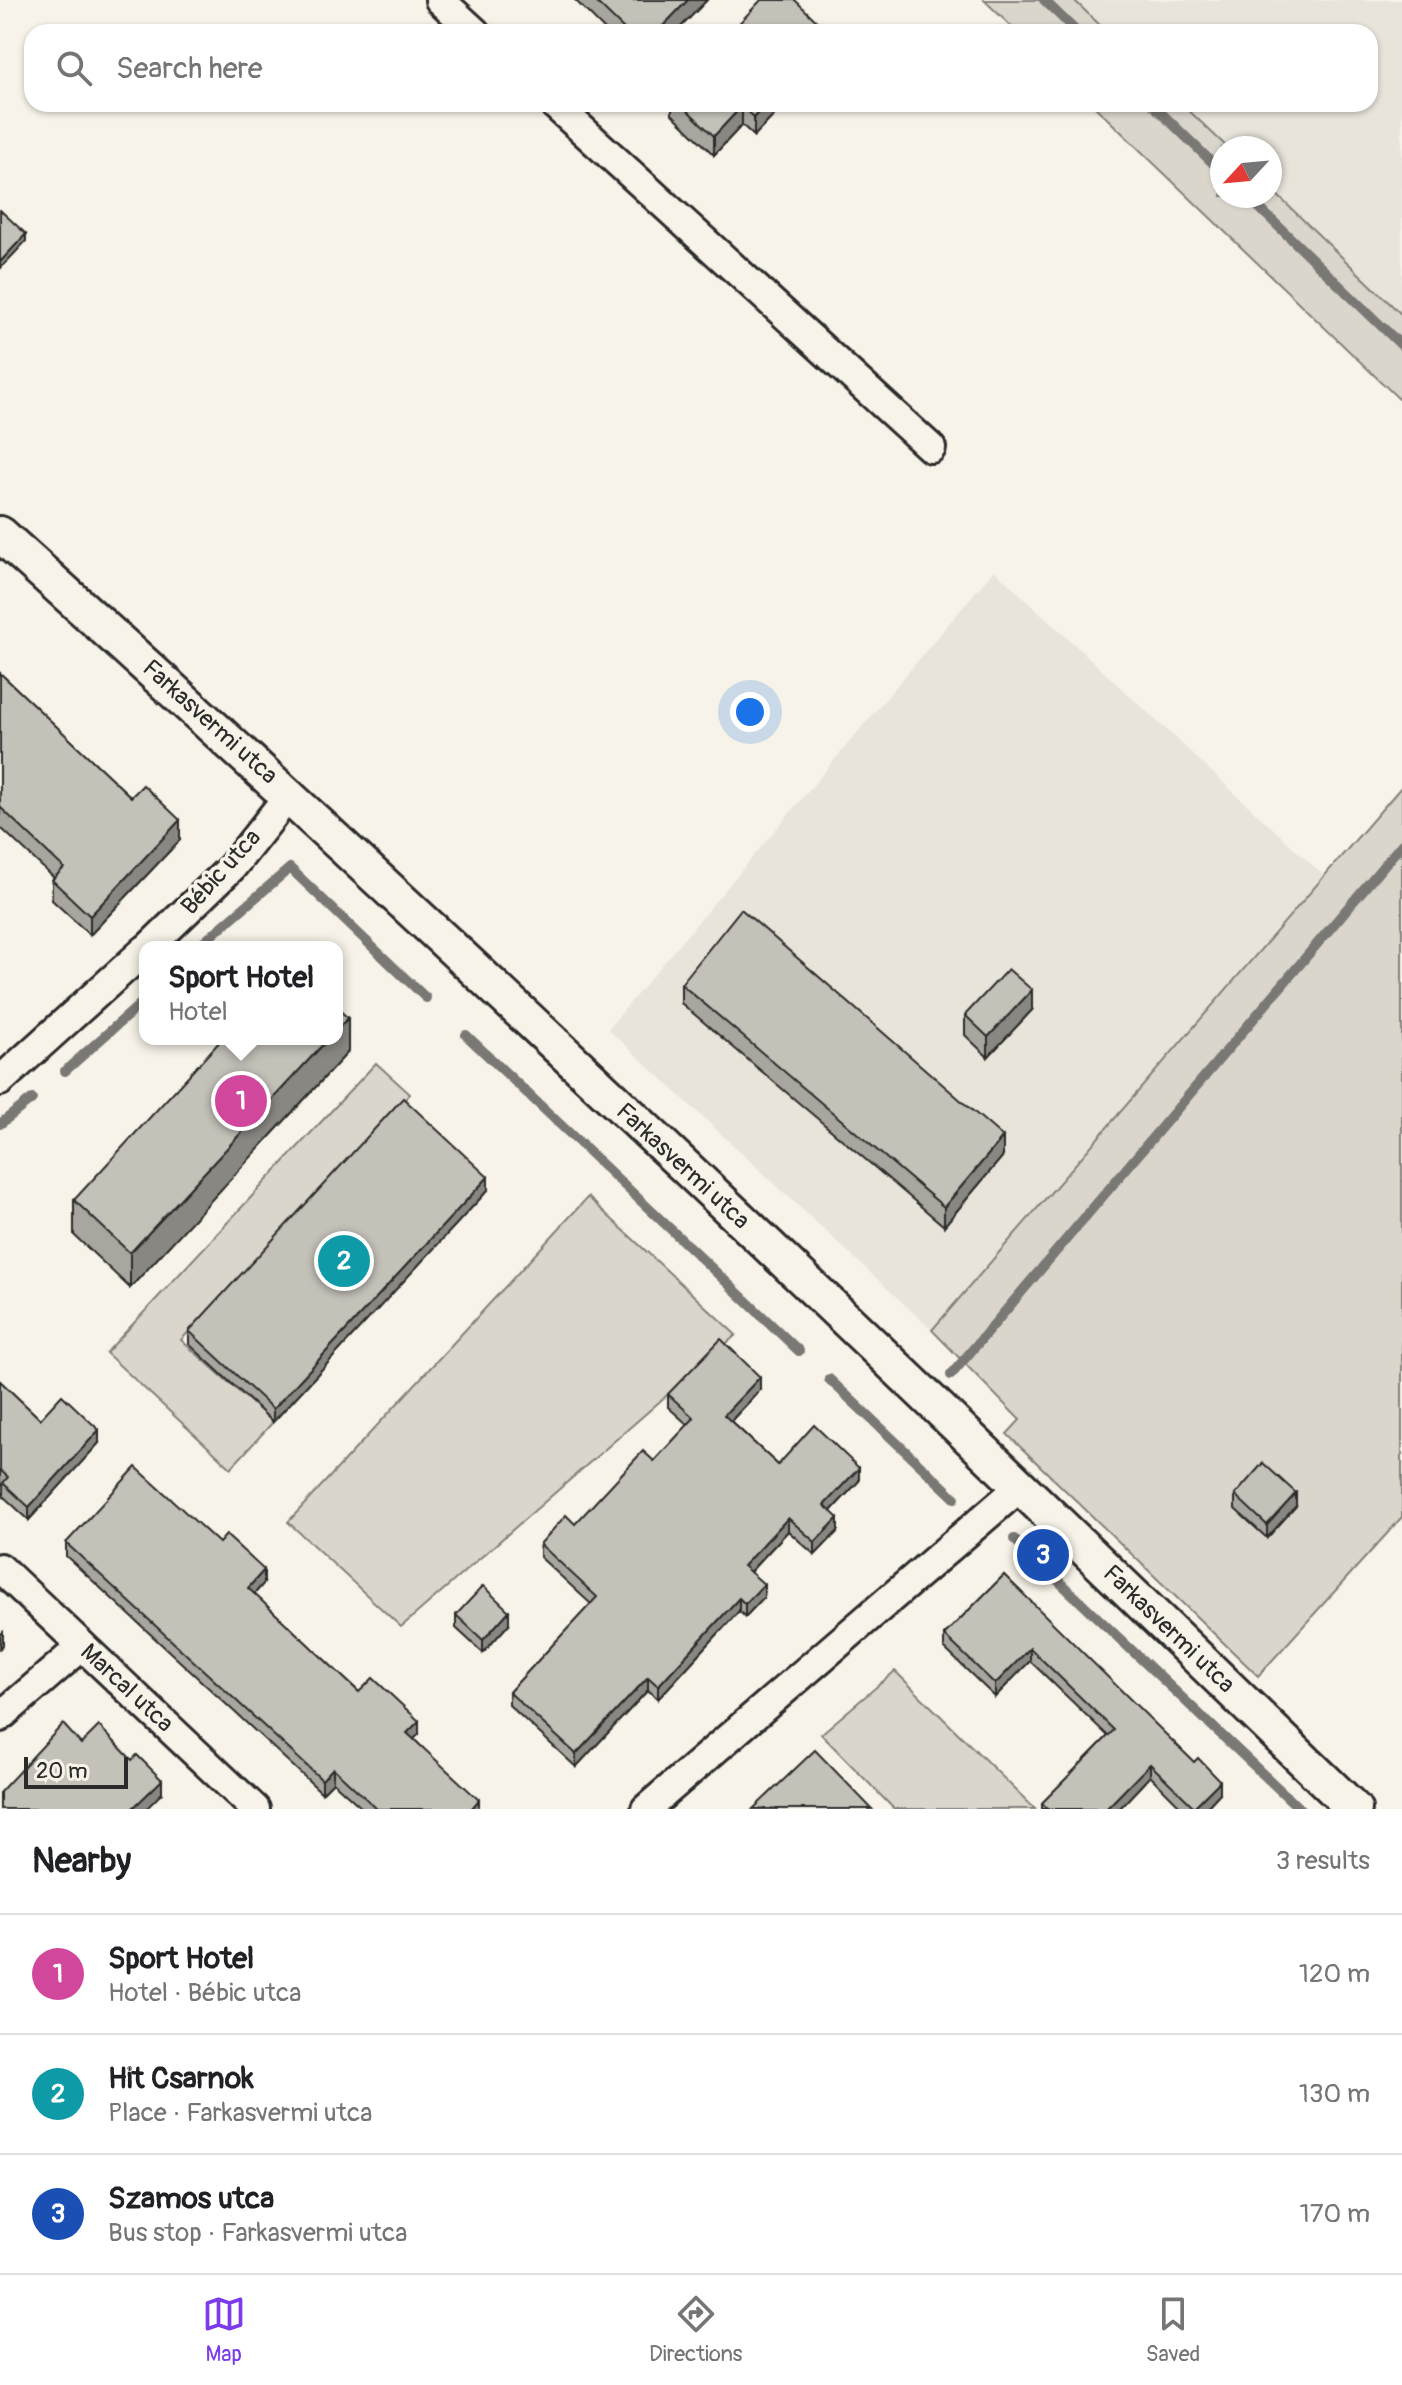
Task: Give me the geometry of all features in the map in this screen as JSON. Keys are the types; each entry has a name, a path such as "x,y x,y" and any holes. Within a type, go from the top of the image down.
{"street":[{"path":"440,0 466,24"},
{"path":"563,112 931,448"},
{"name":"Farkasvermi utca","path":"0,534 290,794 1021,1486 1354,1809"},
{"name":"Bébic utca","path":"155,941 232,867 290,794"},
{"name":"Bébic utca","path":"0,1081 139,956"},
{"path":"646,1809 1021,1486"},
{"name":"Marcal utca","path":"0,1568 255,1809"},
{"path":"0,1717 82,1646"}],"shaded area":[{"path":"984,0 1074,0 1099,24 1009,24"},
{"path":"1074,0 1402,0 1402,315 1282,200 1282,136 1215,136 1190,112 1378,112 1378,24 1099,24"},
{"path":"1100,112 1190,112 1215,136 1210,136 1210,208 1282,208 1282,200 1402,315 1402,402"},
{"path":"994,570 1324,876 932,1330 608,1029"},
{"path":"1402,786 1402,1517 1258,1676 1007,1434 1020,1420 932,1330"},
{"path":"376,1063 410,1094 181,1340 273,1422 231,1468 106,1353"},
{"path":"588,1197 736,1335 401,1627 288,1522"},
{"path":"895,1671 1035,1809 894,1809 821,1734"}],"building":[{"path":"594,0 688,0 665,24 619,24"},
{"path":"761,0 795,0 820,24 738,24"},
{"path":"689,112 736,112 714,136"},
{"path":"0,210 26,234 0,262"},
{"path":"0,673 131,797 143,785 180,820 90,916 52,880 64,868 0,807"},
{"path":"741,909 1003,1137 944,1207 681,984"},
{"path":"1008,969 1032,990 988,1037 965,1015"},
{"path":"216,1045 322,1045 130,1253 74,1200"},
{"path":"403,1098 488,1177 273,1409 189,1331"},
{"path":"721,1339 760,1377 724,1415 778,1465 814,1425 859,1468 824,1505 838,1518 815,1542 788,1518 743,1566 764,1584 745,1604 739,1598 658,1686 648,1677 576,1754 509,1692 597,1597 540,1544 566,1515 575,1524 643,1451 654,1461 694,1418 668,1394"},
{"path":"0,1381 40,1419 62,1395 99,1430 29,1507 3,1483 8,1477 0,1470"},
{"path":"1263,1463 1296,1493 1267,1525 1235,1495"},
{"path":"136,1467 219,1543 226,1535 264,1570 248,1588 359,1692 373,1678 419,1721 407,1733 479,1800 471,1809 377,1809 333,1768 322,1780 66,1543"},
{"path":"1004,1575 1194,1762 1198,1758 1220,1781 1194,1807 1150,1764 1106,1809 1048,1809 1042,1803 1114,1730 1030,1648 995,1684 944,1635"},
{"path":"483,1586 509,1611 483,1640 456,1615"},
{"path":"63,1724 81,1744 99,1726 132,1760 137,1755 162,1780 132,1809 0,1809 0,1792"},
{"path":"815,1750 872,1809 753,1809"}],"waterway":[{"path":"1044,0 1069,24"},
{"path":"1160,112 1210,160"},
{"path":"1259,208 1402,346"},
{"path":"951,1375 1402,844"},
{"path":"205,941 290,868 426,998"},
{"path":"65,1071 139,1005"},
{"path":"466,1035 799,1351"},
{"path":"0,1124 32,1099"},
{"path":"829,1379 955,1498"},
{"path":"1014,1539 1300,1809"}],"place":[{"name":"Sport Hotel","path":"241,1101"},
{"name":"Hit Csarnok","path":"344,1261"},
{"name":"Szamos utca","path":"1043,1555"}]}
